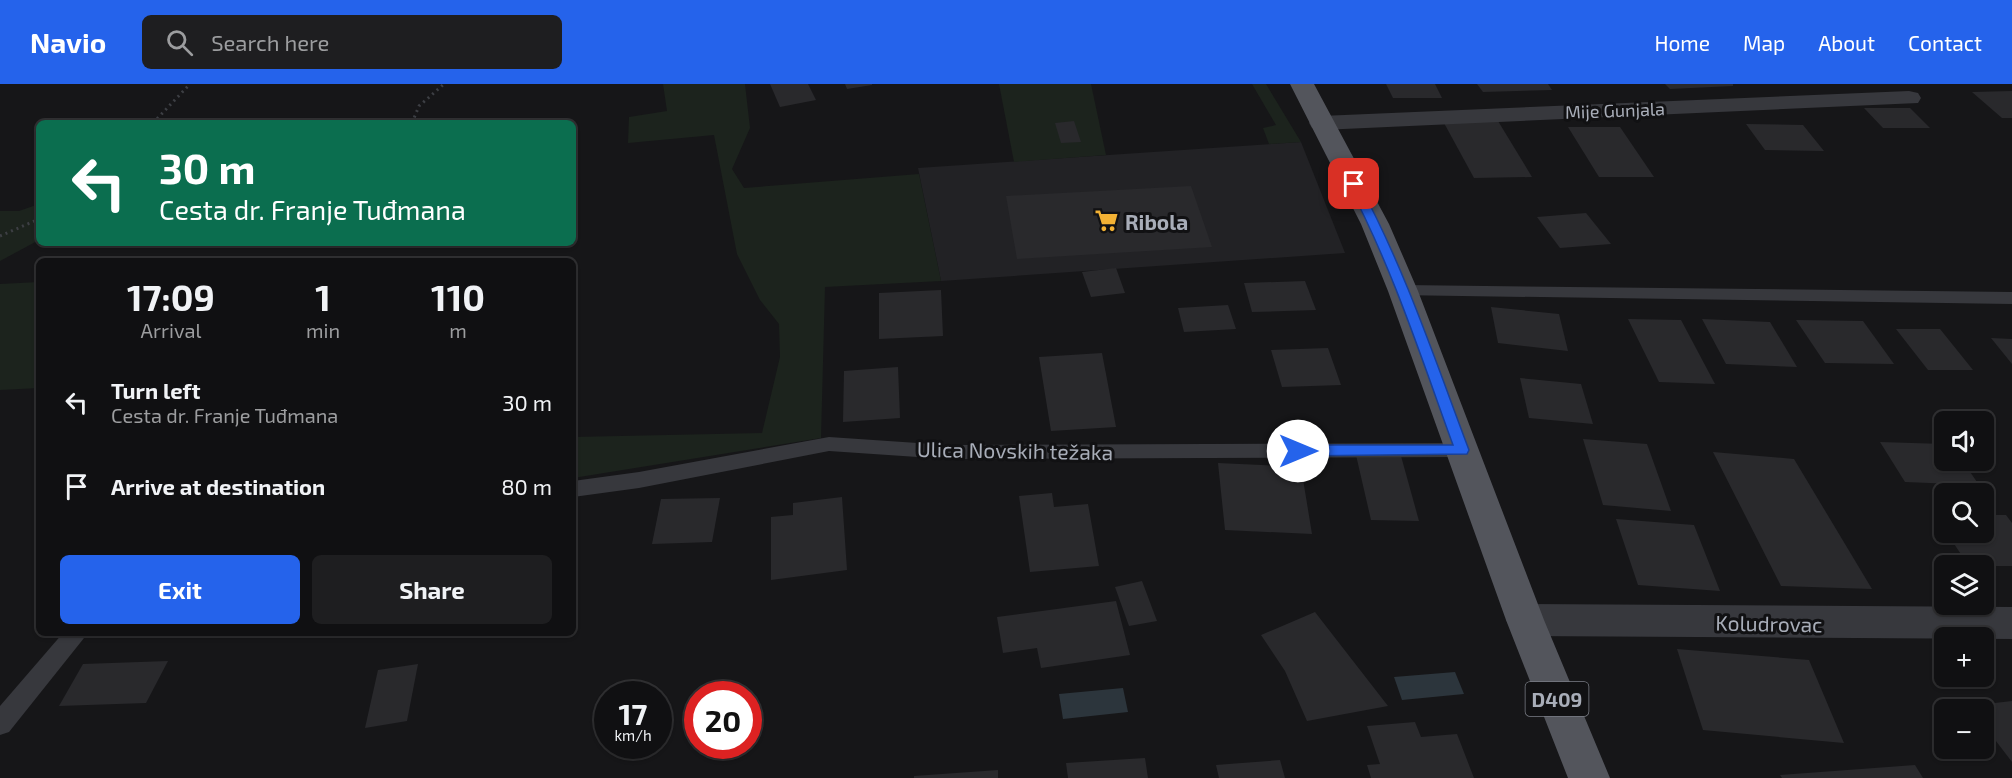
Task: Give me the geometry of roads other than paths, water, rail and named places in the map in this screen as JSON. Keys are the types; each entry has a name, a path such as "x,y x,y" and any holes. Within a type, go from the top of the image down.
{"main road":[{"name":"D409","path":"1302,84 1375,225 1403,291 1525,621 1589,778"}],"street":[{"name":"Mije Gunjala","path":"1321,123 1909,98"},
{"name":"Koludrovac","path":"1525,621 2012,623"}],"lane":[{"path":"1403,291 2012,298"},
{"name":"Ulica Novskih težaka","path":"576,489 639,480 829,444 947,452 1462,450"},
{"path":"0,724 74,636"}],"place":[{"name":"Ribola","path":"1107,221"}]}
